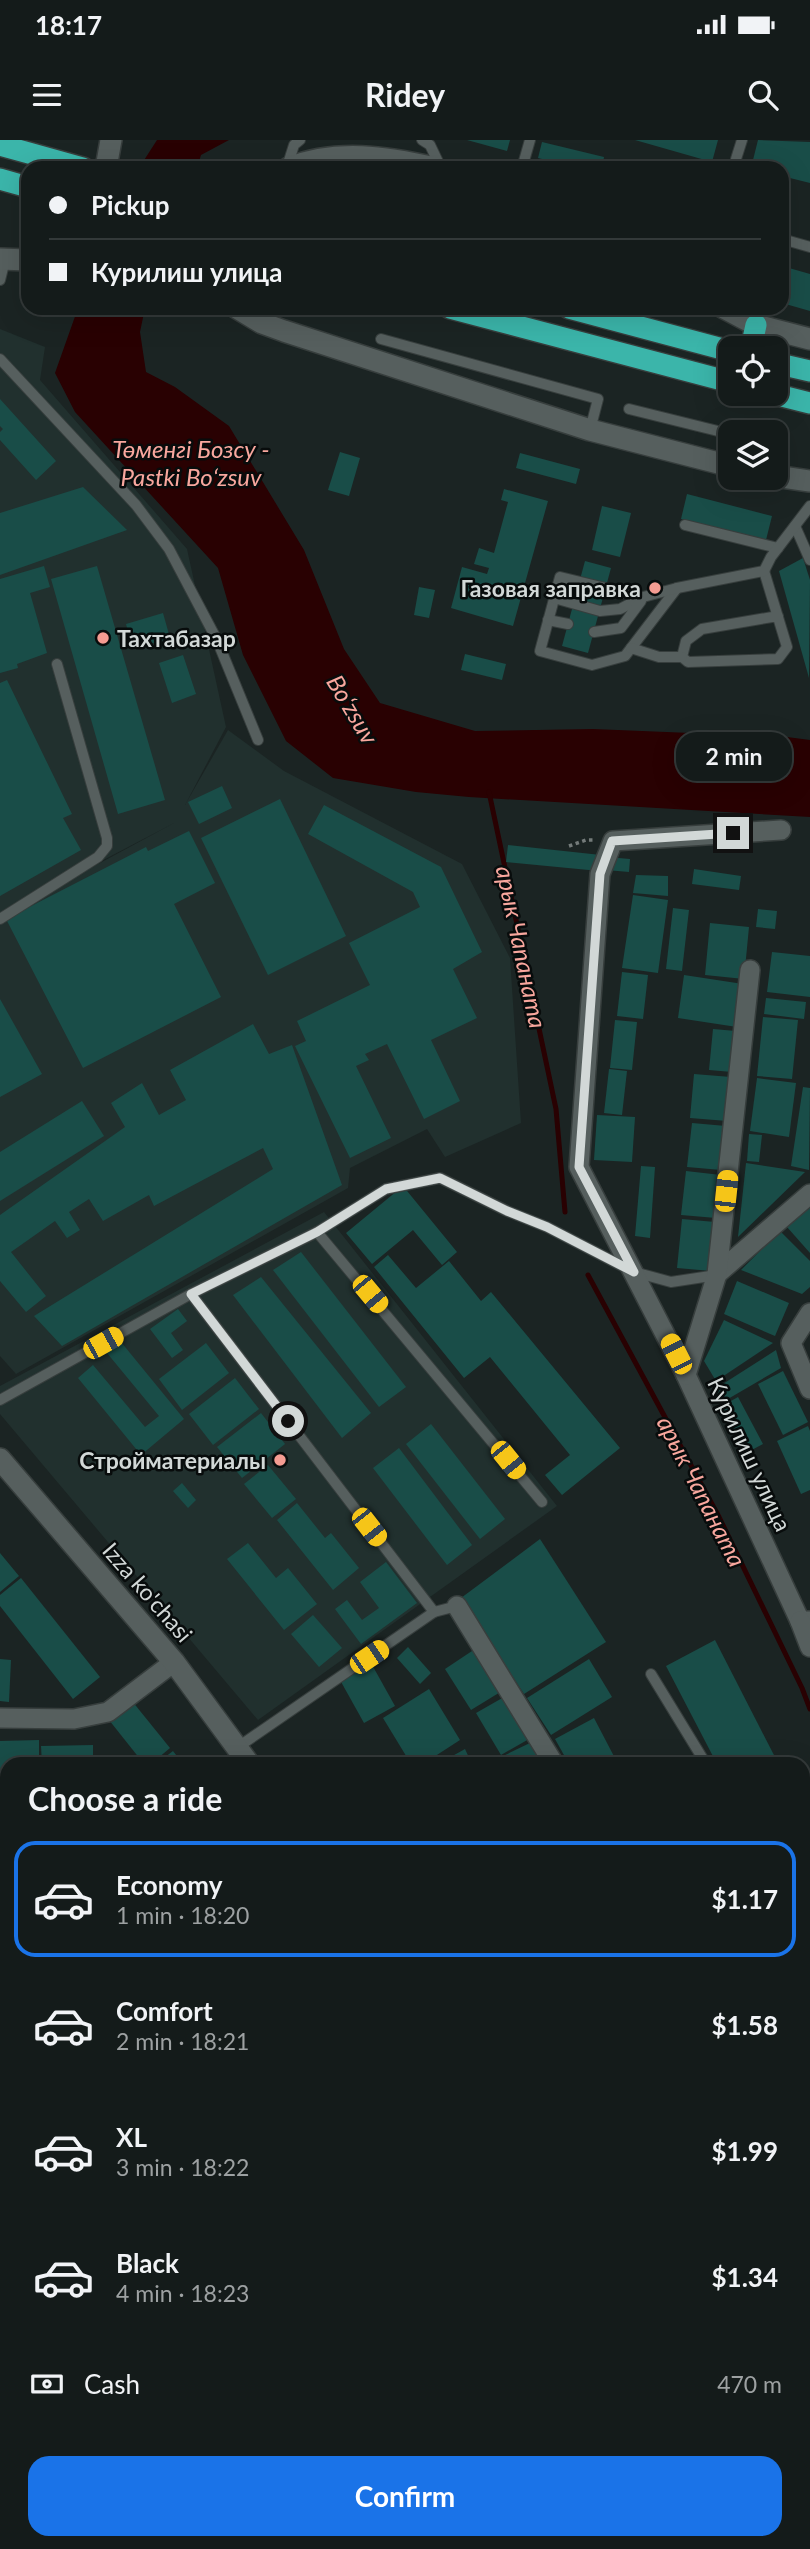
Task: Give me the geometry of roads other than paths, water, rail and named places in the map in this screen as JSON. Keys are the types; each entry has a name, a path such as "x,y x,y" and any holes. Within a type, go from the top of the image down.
{"highway":[{"path":"0,145 57,161"},
{"path":"0,179 21,185"},
{"path":"476,315 718,379"},
{"path":"595,315 718,348"},
{"path":"754,336 756,325"},
{"path":"788,366 810,371"},
{"path":"788,398 809,404"}],"street":[{"path":"107,161 111,140"},
{"path":"315,161 342,157 376,157 397,161"},
{"path":"2,266 21,262"},
{"path":"248,315 284,331 590,430 718,463"},
{"path":"737,315 756,325 810,340"},
{"path":"788,478 810,481"},
{"name":"Курилиш улица","path":"781,830 612,841 600,874 579,1167 686,1375 805,1621 810,1647"},
{"name":"Курилиш улица","path":"686,1375 717,1274 750,970"},
{"path":"717,1274 810,1194"},
{"path":"810,1313 792,1343 810,1389"},
{"name":"Izza ko'chasi","path":"0,1459 174,1662 243,1755"},
{"path":"457,1606 550,1757"},
{"path":"0,1718 74,1719 108,1712 174,1662"}],"lane":[{"path":"290,161 294,145 300,140"},
{"path":"422,140 430,145 438,161"},
{"path":"524,161 530,140"},
{"path":"736,161 742,140"},
{"path":"789,241 810,247"},
{"path":"381,339 598,399 590,430"},
{"path":"0,359 136,505 169,550 217,640 258,740"},
{"path":"629,409 718,431"},
{"path":"554,598 600,611 620,609 643,597 677,588 764,571 810,506"},
{"path":"685,525 778,548"},
{"path":"795,526 810,560"},
{"path":"631,648 659,657 682,657 688,662 778,659 787,647 764,571"},
{"path":"643,597 560,577 540,651 592,666 625,656 677,588"},
{"path":"594,632 621,628 643,597"},
{"path":"682,657 686,641 702,629 778,616"},
{"path":"548,620 568,624"},
{"path":"0,919 98,857 107,846 107,838 57,664"},
{"path":"0,1400 191,1294 317,1232 386,1189 440,1178 603,1254 634,1272 671,1282 717,1274"},
{"path":"317,1232 542,1502"},
{"path":"191,1294 434,1612"},
{"path":"243,1755 434,1612 457,1606"},
{"path":"650,1674 702,1757"}],"water":[{"path":"157,140 229,140 201,155 199,161 144,161"},
{"name":"Төменгі Бозсу - Pastki Boʻzsuv","path":"76,315 144,315 140,332 146,372 175,387 229,426 304,550 344,649 380,703 475,731 593,729 810,740 810,817 469,797 416,792 333,778 286,741 243,655 218,568 75,412 55,373"}],"waterway":[{"name":"арык Чапаната","path":"489,792 556,1109 565,1212"},
{"name":"арык Чапаната","path":"588,1275 719,1517 810,1709"}],"place":[{"name":"Газовая заправка","path":"655,588"},
{"name":"Тахтабазар","path":"103,638"},
{"name":"Стройматериалы","path":"280,1460"}],"water label":[{"name":"Boʻzsuv","path":"353,709"}]}
